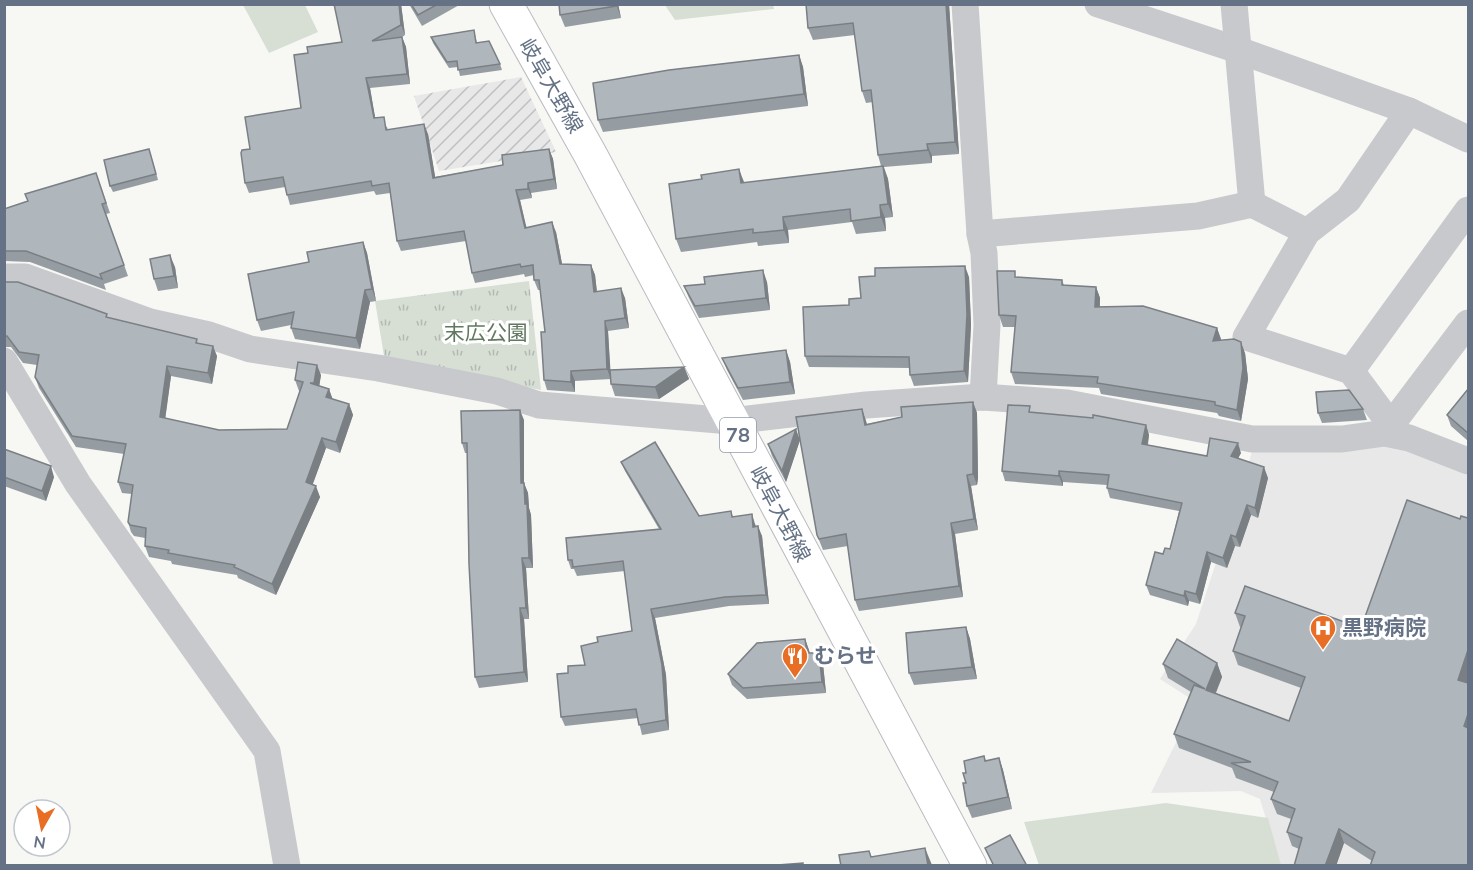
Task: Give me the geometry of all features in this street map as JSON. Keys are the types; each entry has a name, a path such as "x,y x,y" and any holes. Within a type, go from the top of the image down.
{"main road":[{"name":"岐阜大野線","path":"506,4 590,154 730,421 970,866"}],"street":[{"path":"965,4 980,234 984,253 987,325 983,397"},
{"path":"1098,4 1238,50 1409,111 1468,139"},
{"path":"1234,4 1252,204"},
{"path":"1409,111 1348,200 1307,232 1246,337 1351,371 1388,429 1468,461"},
{"path":"980,234 1198,216 1252,204 1307,232"},
{"path":"1351,371 1468,210"},
{"path":"4,278 25,277 150,322 209,335 250,349 411,374 498,391 539,405 730,421 866,405 983,397 1067,403 1252,439 1342,439 1388,429 1468,323"},
{"path":"4,361 78,484 267,751 287,866"}],"shaded area":[{"path":"521,77 556,152 439,171 414,96"},
{"name":"黒野病院","path":"1401,445 1468,475 1468,865 1280,865 1260,799 1241,791 1151,793 1196,702 1160,679 1196,624 1254,446"}],"green space":[{"path":"243,5 305,5 318,32 269,53"},
{"path":"665,5 773,5 774,9 675,20"},
{"name":"末広公園","path":"529,281 541,390 385,362 375,301"},
{"path":"1166,803 1268,818 1281,865 1039,865 1024,822"}],"building":[{"path":"334,4 399,4 401,25 372,41 402,37 407,74 366,78 374,118 384,117 386,130 424,124 433,178 503,165 502,155 549,149 554,179 528,183 528,189 516,190 525,228 552,222 560,264 591,265 594,292 621,288 625,318 605,321 607,369 571,371 571,382 544,380 541,332 545,332 539,280 534,280 533,265 521,267 520,264 472,273 464,231 397,241 389,183 372,186 371,181 287,195 283,177 245,183 241,153 242,150 250,149 245,117 301,108 294,55 308,53 307,47 342,42"},
{"path":"411,4 438,4 418,15"},
{"path":"559,4 616,4 616,6 560,15"},
{"path":"806,4 946,4 955,142 927,144 928,150 878,155 871,90 862,91 853,23 808,28"},
{"path":"474,30 476,43 489,41 500,64 458,70 457,61 447,62 431,37"},
{"path":"799,55 804,94 598,120 593,83 669,70"},
{"path":"149,149 156,174 110,186 104,160"},
{"path":"883,166 888,204 880,205 881,217 851,221 850,209 783,217 784,230 753,233 753,229 676,239 669,184 702,179 701,175 739,169 741,183"},
{"path":"96,173 106,203 102,204 124,265 100,274 102,279 26,251 4,251 4,209 28,201 25,194"},
{"path":"363,242 372,289 365,290 356,338 291,328 294,312 257,320 248,274 309,262 307,252"},
{"path":"170,255 174,276 154,279 150,259"},
{"path":"965,266 967,314 964,371 910,375 909,357 805,356 803,307 849,305 849,299 861,298 859,277 875,276 875,268"},
{"path":"763,270 766,298 695,306 684,286 705,284 704,277"},
{"path":"997,271 1015,271 1015,277 1062,280 1062,285 1096,287 1095,307 1143,306 1217,328 1213,341 1234,339 1241,342 1243,368 1237,410 1215,405 1215,402 1097,383 1098,377 1011,372 1016,316 999,315"},
{"path":"4,282 18,282 107,314 106,317 197,339 196,343 213,346 208,373 167,366 160,417 219,430 287,429 303,382 295,380 298,362 317,365 314,383 310,383 329,389 326,397 349,404 336,442 322,438 306,482 316,486 272,584 234,567 235,565 168,553 169,550 145,546 146,528 130,525 128,522 133,485 118,482 126,444 72,436 35,377 39,355 19,352 7,336 4,336"},
{"path":"786,350 790,382 738,388 722,358"},
{"path":"684,367 655,387 611,384 610,370"},
{"path":"1468,389 1468,433 1447,415"},
{"path":"1349,390 1363,409 1318,413 1316,392"},
{"path":"973,402 973,474 967,475 974,519 951,523 959,586 855,600 846,534 819,539 817,535 796,417 862,409 865,425 902,417 901,407"},
{"path":"1008,405 1030,406 1029,412 1093,418 1093,415 1146,425 1142,444 1207,456 1210,438 1238,443 1231,456 1264,467 1255,508 1247,505 1236,537 1231,535 1223,558 1207,552 1196,594 1185,591 1184,596 1146,585 1155,552 1163,554 1165,548 1170,549 1182,503 1107,488 1109,475 1059,471 1059,476 1002,471"},
{"path":"520,410 521,483 524,483 525,504 527,504 529,558 522,558 526,608 520,608 524,672 475,677 469,564 467,443 462,443 461,411"},
{"path":"796,429 782,471 768,444"},
{"path":"655,442 699,516 731,511 732,517 752,514 753,527 758,526 766,595 725,597 651,609 662,665 666,720 639,725 636,709 561,717 557,674 568,673 568,666 585,665 581,646 598,642 597,637 632,631 623,561 573,567 572,560 568,560 566,538 661,529 621,462"},
{"path":"4,449 51,466 42,491 4,477"},
{"path":"1407,500 1460,519 1461,516 1468,518 1468,650 1458,680 1468,683 1468,714 1464,726 1468,728 1468,864 1467,866 1370,866 1375,852 1339,829 1325,866 1294,866 1302,838 1287,832 1295,809 1271,799 1278,782 1231,763 1251,762 1174,734 1194,685 1205,689 1163,664 1177,639 1217,663 1206,690 1289,721 1305,677 1233,651 1245,616 1235,613 1245,586 1361,628"},
{"path":"966,627 972,667 909,673 906,633"},
{"path":"805,639 807,653 819,653 822,682 743,688 728,674 757,643"},
{"path":"984,756 985,761 999,758 1008,797 967,806 963,783 966,783 963,773 966,773 964,761"},
{"path":"1010,835 1027,866 994,866 985,848"},
{"path":"925,848 928,866 841,866 839,855 869,851 871,857"},
{"path":"803,863 803,866 778,866 778,865"}],"place":[{"name":"黒野病院","path":"1323,651"},
{"name":"むらせ","path":"795,679"}]}
